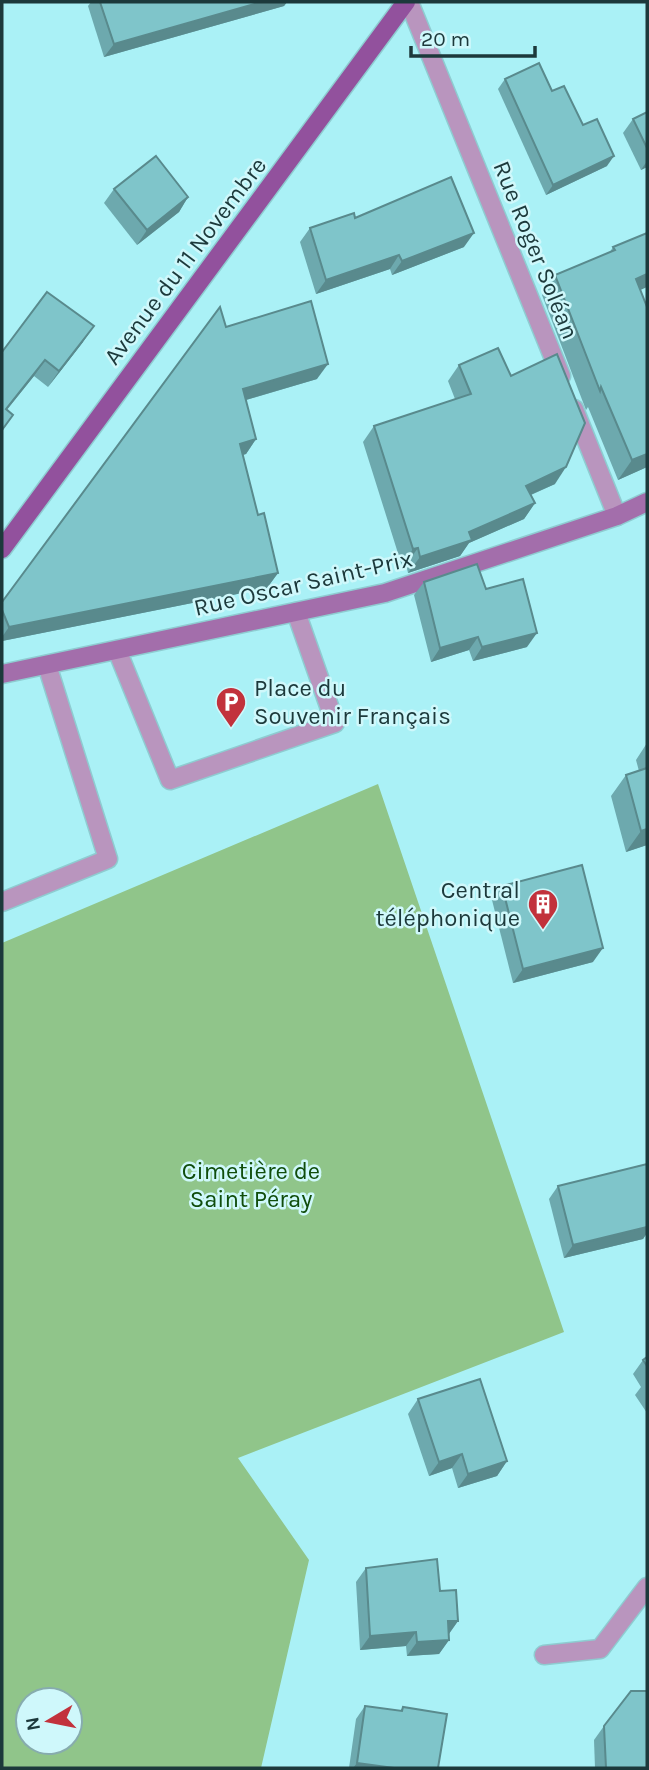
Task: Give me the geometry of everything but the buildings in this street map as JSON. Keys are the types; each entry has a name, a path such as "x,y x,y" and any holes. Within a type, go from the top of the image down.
{"main road":[{"name":"Avenue du 11 Novembre","path":"2,549 408,2"}],"street":[{"name":"Rue Roger Soléan","path":"408,2 617,516"},
{"name":"Rue Oscar Saint-Prix","path":"2,674 385,593 617,516 647,502"},
{"path":"117,650 170,780 335,723 296,612"},
{"path":"2,902 108,859 47,665"},
{"path":"544,1655 600,1650 647,1587"}],"green space":[{"name":"Cimetière de Saint Péray","path":"378,784 564,1332 238,1458 309,1560 261,1768 2,1768 2,943"}],"place":[{"name":"Place du Souvenir Français","path":"231,729"},
{"name":"Central téléphonique","path":"543,931"}]}
